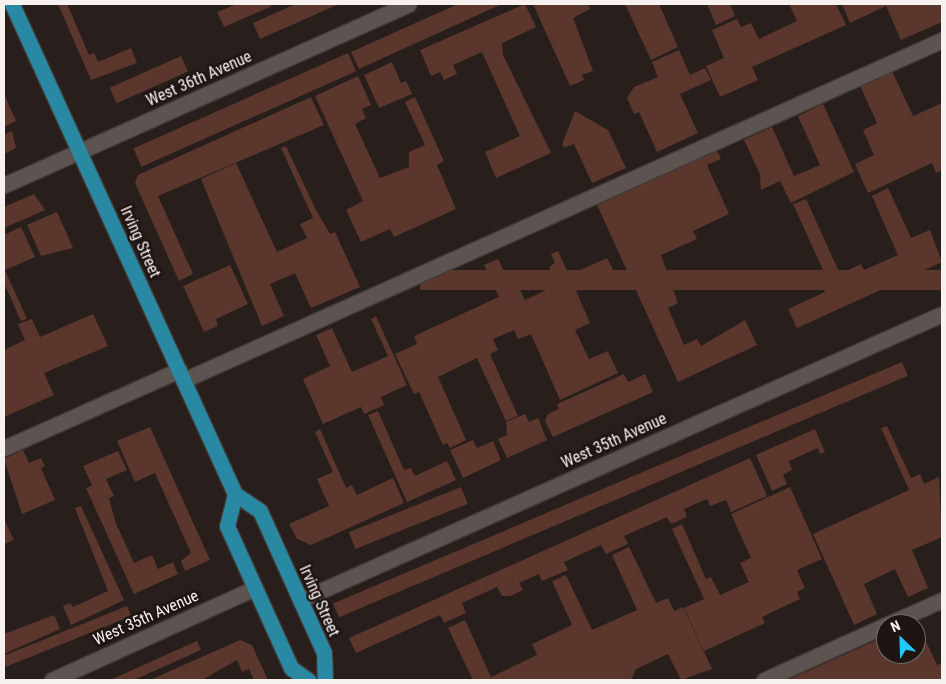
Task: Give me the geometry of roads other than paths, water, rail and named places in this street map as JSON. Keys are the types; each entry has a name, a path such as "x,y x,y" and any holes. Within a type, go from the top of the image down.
{"main road":[{"name":"Irving Street","path":"12,4 235,494 260,511 324,653 325,680"},
{"path":"235,494 226,526 291,668 308,680"}],"street":[{"name":"West 36th Avenue","path":"4,186 408,4"},
{"path":"4,448 181,375 942,40"},
{"name":"West 35th Avenue","path":"300,600 942,314"},
{"name":"West 35th Avenue","path":"52,680 255,588"},
{"path":"910,614 942,600"},
{"path":"764,680 876,629"}]}
